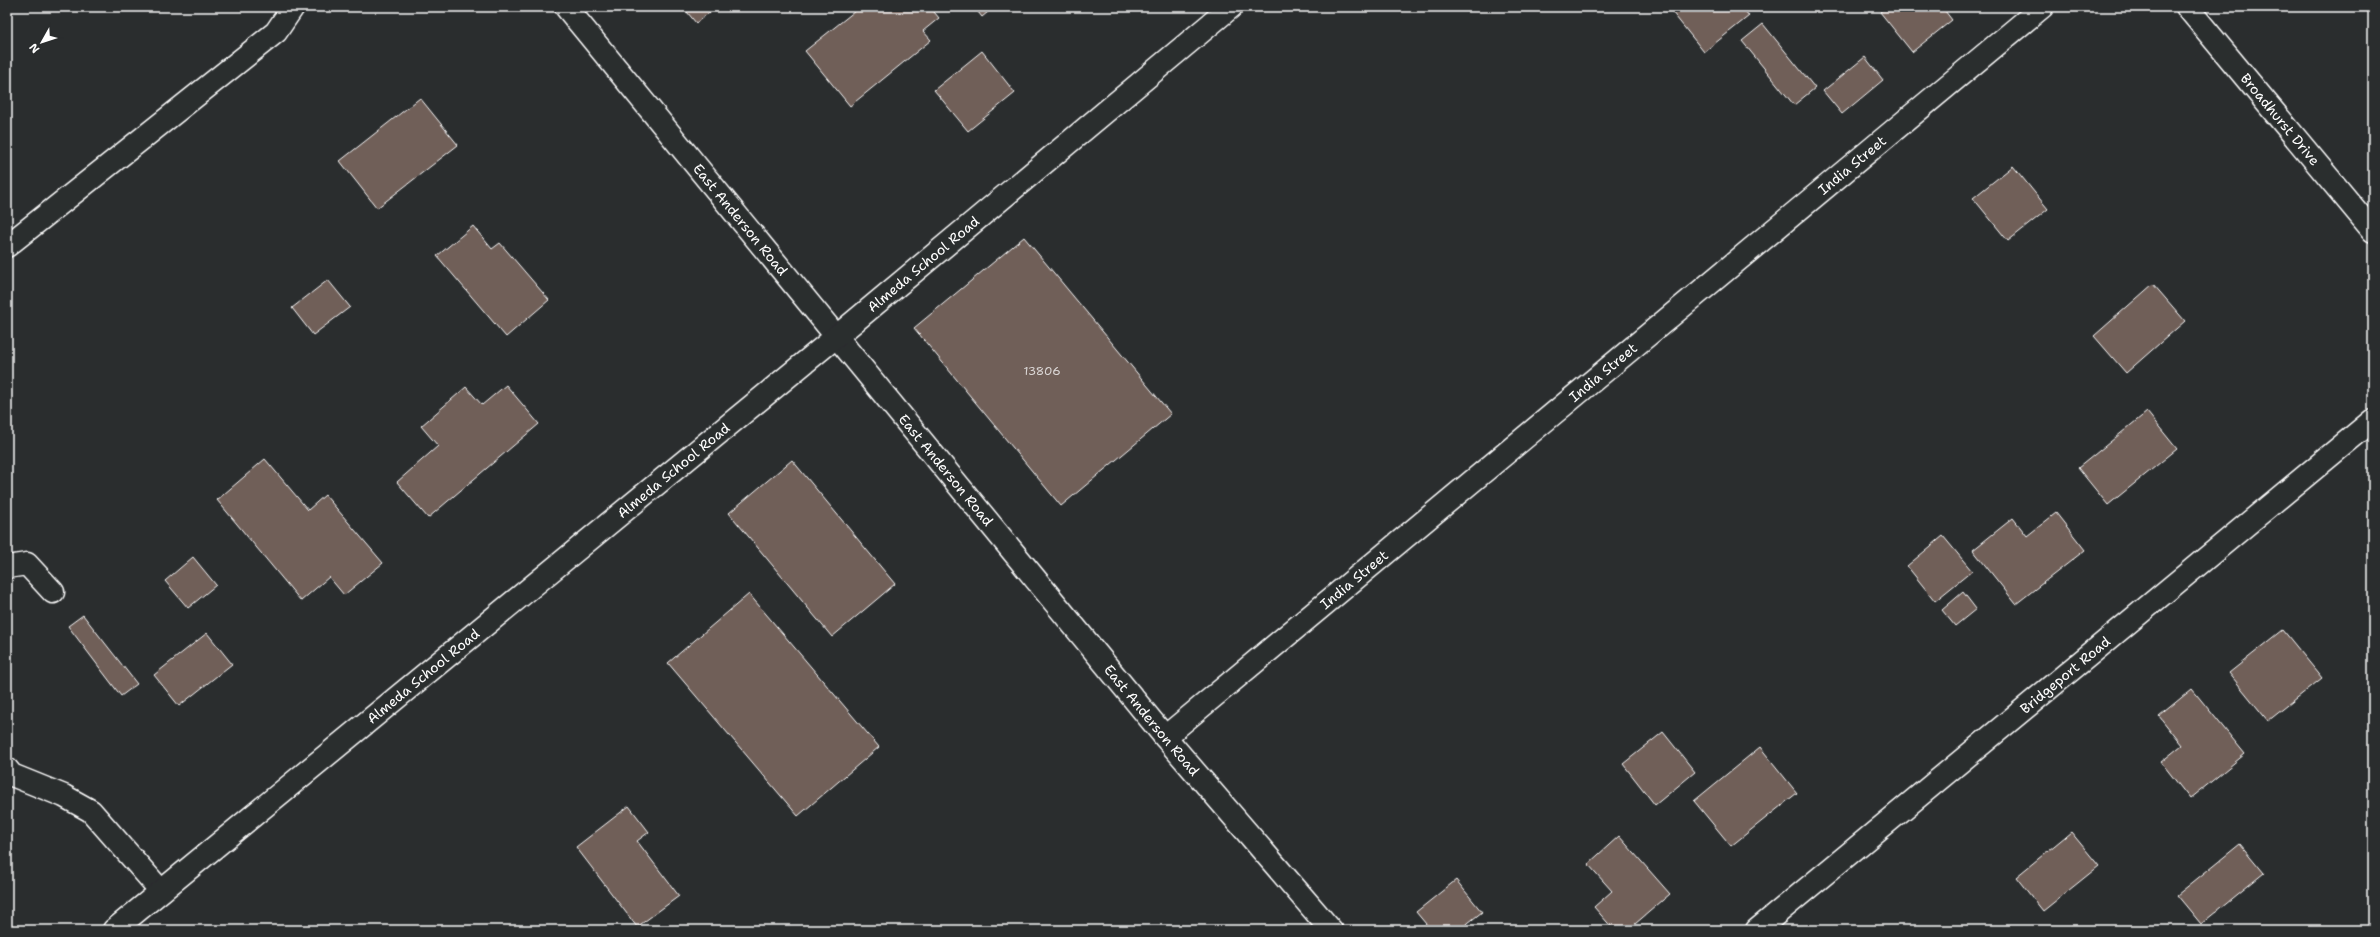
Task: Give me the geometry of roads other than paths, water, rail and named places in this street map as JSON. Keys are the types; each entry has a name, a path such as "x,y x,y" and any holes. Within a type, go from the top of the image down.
{"street":[{"path":"7,246 276,32 293,7"},
{"name":"East Anderson Road","path":"566,7 1165,737 1331,930"},
{"name":"Almeda School Road","path":"114,930 837,336 1231,7"},
{"name":"India Street","path":"1165,737 2042,7"},
{"name":"Broadhurst Drive","path":"2187,7 2373,231"},
{"name":"Bridgeport Road","path":"1757,930 2373,420"},
{"path":"7,567 26,564 53,592"},
{"path":"7,769 12,775 64,796 91,811 162,891"}]}
